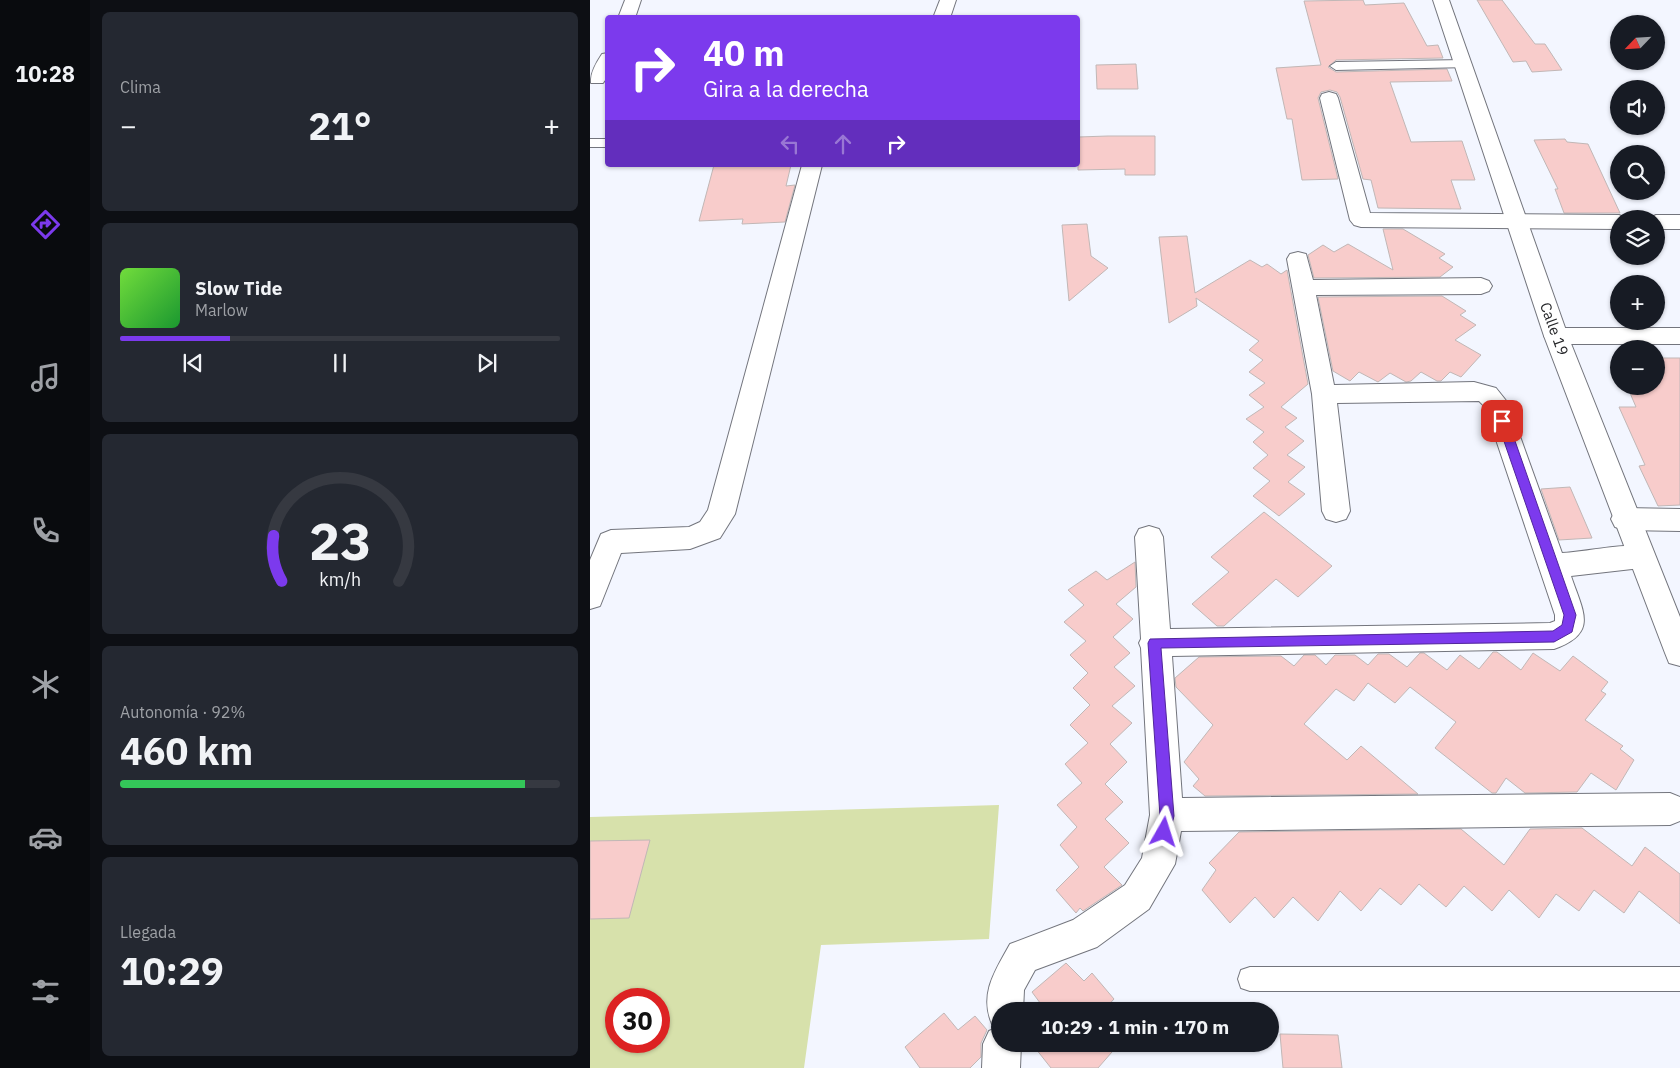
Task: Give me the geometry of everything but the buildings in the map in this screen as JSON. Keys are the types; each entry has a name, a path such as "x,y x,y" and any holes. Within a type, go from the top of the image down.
{"street":[{"path":"627,15 633,0"},
{"path":"942,15 948,0"},
{"name":"Calle 19","path":"1441,0 1465,64 1556,336 1625,519 1680,653"},
{"path":"597,79 605,64"},
{"path":"1329,98 1361,220 1610,222"},
{"path":"590,597 601,542 690,538 710,530 721,514 811,167"},
{"path":"1665,222 1680,222"},
{"path":"1298,259 1324,394 1336,512"},
{"path":"1303,288 1481,286"},
{"path":"1556,336 1680,336"},
{"path":"1154,643 1554,636 1568,628 1570,615 1553,565 1496,403 1487,394 1474,391 1324,394"},
{"path":"1625,519 1680,520"},
{"path":"1005,1002 1006,987 1022,957 1084,934 1137,897 1158,864 1167,816 1148,538"},
{"path":"1553,565 1585,564 1641,556"},
{"path":"1167,816 1670,809"},
{"path":"1000,1068 1001,1052"}],"lane":[{"path":"1336,66 1465,64"},
{"path":"590,143 605,143"},
{"path":"1250,979 1680,979"}],"green space":[{"path":"999,805 989,939 821,945 804,1068 590,1068 590,817"}],"route":[{"path":"1164,832 1167,816 1154,643 1554,636 1568,628 1570,615 1502,421"}]}
